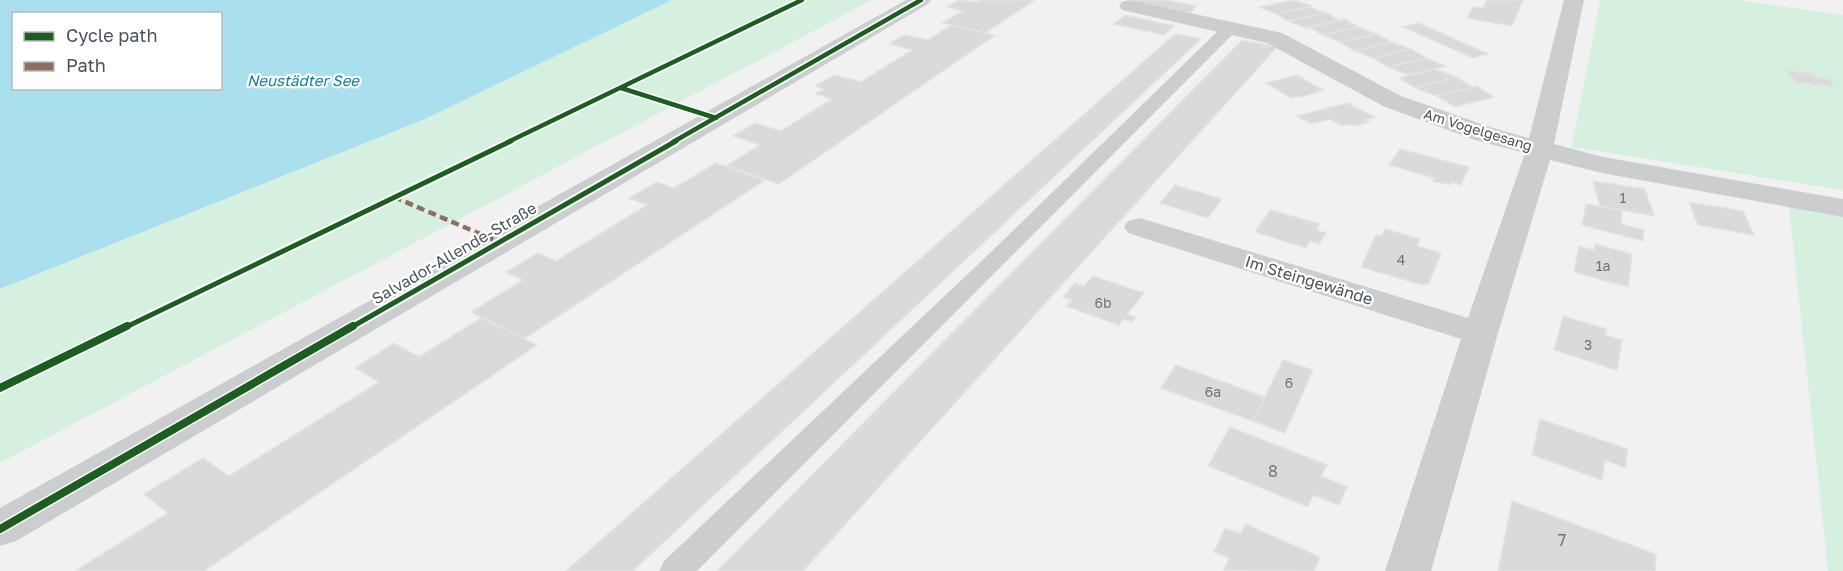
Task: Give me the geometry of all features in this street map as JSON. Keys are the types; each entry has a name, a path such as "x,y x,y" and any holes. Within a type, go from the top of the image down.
{"street":[{"name":"Salvador-Allende-Straße","path":"0,529 921,0"},
{"path":"1408,571 1480,333 1539,150 1574,0"},
{"name":"Am Vogelgesang","path":"1128,6 1231,27 1286,43 1410,109 1469,130 1539,150 1602,165 1843,208"},
{"name":"Im Steingewände","path":"1139,227 1480,333"}],"lane":[{"path":"676,571 990,266 1231,27"}],"green space":[{"path":"672,0 872,0 0,463 0,289 423,120"},
{"path":"1600,0 1738,0 1843,15 1843,190 1572,147"},
{"path":"1789,207 1843,217 1843,571 1828,571"}],"water":[{"name":"Neustädter See","path":"0,0 672,0 423,120 0,289"}],"building":[{"path":"959,0 977,2 980,0 1035,0 985,33 942,23 963,11 947,7"},
{"path":"1134,0 1166,0 1196,6 1190,13 1133,2"},
{"path":"1294,0 1312,6 1276,14 1259,7"},
{"path":"1487,0 1523,0 1512,26 1467,18 1473,7 1483,8"},
{"path":"1309,7 1327,13 1288,21 1276,14"},
{"path":"1327,13 1340,21 1306,28 1288,21"},
{"path":"1125,15 1174,26 1164,35 1114,24"},
{"path":"1345,19 1358,27 1322,35 1309,27"},
{"path":"1418,23 1489,54 1473,58 1403,27"},
{"path":"951,25 995,35 779,184 726,166 760,145 733,136 755,123 781,131 832,99 815,94 824,89 815,86 834,75 861,82 912,50 890,44 897,39 905,35 928,40"},
{"path":"1358,27 1377,34 1340,42 1322,35"},
{"path":"1175,34 1201,39 633,571 566,571"},
{"path":"1377,34 1391,42 1354,51 1340,42"},
{"path":"1242,40 1277,47 803,571 717,571"},
{"path":"1391,42 1411,49 1373,58 1354,51"},
{"path":"1411,49 1426,58 1388,67 1373,58"},
{"path":"1426,58 1446,66 1408,75 1388,67"},
{"path":"1434,69 1456,77 1415,88 1399,78"},
{"path":"1786,70 1813,73 1817,78 1829,79 1835,87 1796,82"},
{"path":"1297,75 1323,90 1303,97 1291,98 1266,83"},
{"path":"1456,77 1473,87 1437,96 1415,88"},
{"path":"1476,86 1494,97 1455,107 1437,96"},
{"path":"1347,103 1375,117 1366,120 1370,122 1342,126 1330,119 1311,124 1297,116"},
{"path":"1400,149 1469,167 1461,185 1433,181 1435,178 1389,165"},
{"path":"716,163 765,180 524,339 471,312 523,280 506,272 538,253 556,261 647,205 629,198 657,182 674,188"},
{"path":"1593,181 1645,189 1654,216 1600,206"},
{"path":"1175,185 1222,199 1208,218 1160,203"},
{"path":"1689,202 1743,211 1754,235 1698,225"},
{"path":"1586,204 1622,210 1621,224 1644,230 1643,241 1582,225"},
{"path":"1270,210 1320,224 1316,230 1326,233 1319,244 1310,241 1306,248 1255,232"},
{"path":"1385,229 1420,239 1417,246 1441,253 1429,283 1422,285 1361,267 1376,235 1382,236"},
{"path":"1595,244 1632,254 1628,287 1574,272 1579,246 1594,250"},
{"path":"1093,276 1144,293 1127,314 1136,317 1132,322 1123,319 1119,325 1066,306 1072,300 1063,297 1075,283 1084,286"},
{"path":"1563,316 1607,329 1605,335 1622,340 1617,370 1554,350"},
{"path":"481,318 537,345 204,571 75,571 168,513 144,494 203,458 229,476 379,382 355,368 394,343 419,357"},
{"path":"1283,360 1313,370 1285,433 1253,421"},
{"path":"1176,365 1265,397 1253,421 1161,388"},
{"path":"1540,419 1628,449 1625,468 1605,460 1602,480 1532,455"},
{"path":"1230,427 1327,465 1321,476 1347,487 1339,505 1313,495 1308,507 1208,466"},
{"path":"1512,501 1656,554 1655,571 1498,571"},
{"path":"1245,524 1320,557 1314,571 1224,570 1229,558 1214,552 1225,528 1241,534"}],"marked path":[{"path":"394,197 499,242"}],"cycle path":[{"path":"0,388 802,0"},
{"path":"0,529 921,0"},
{"path":"621,88 716,118"}]}
